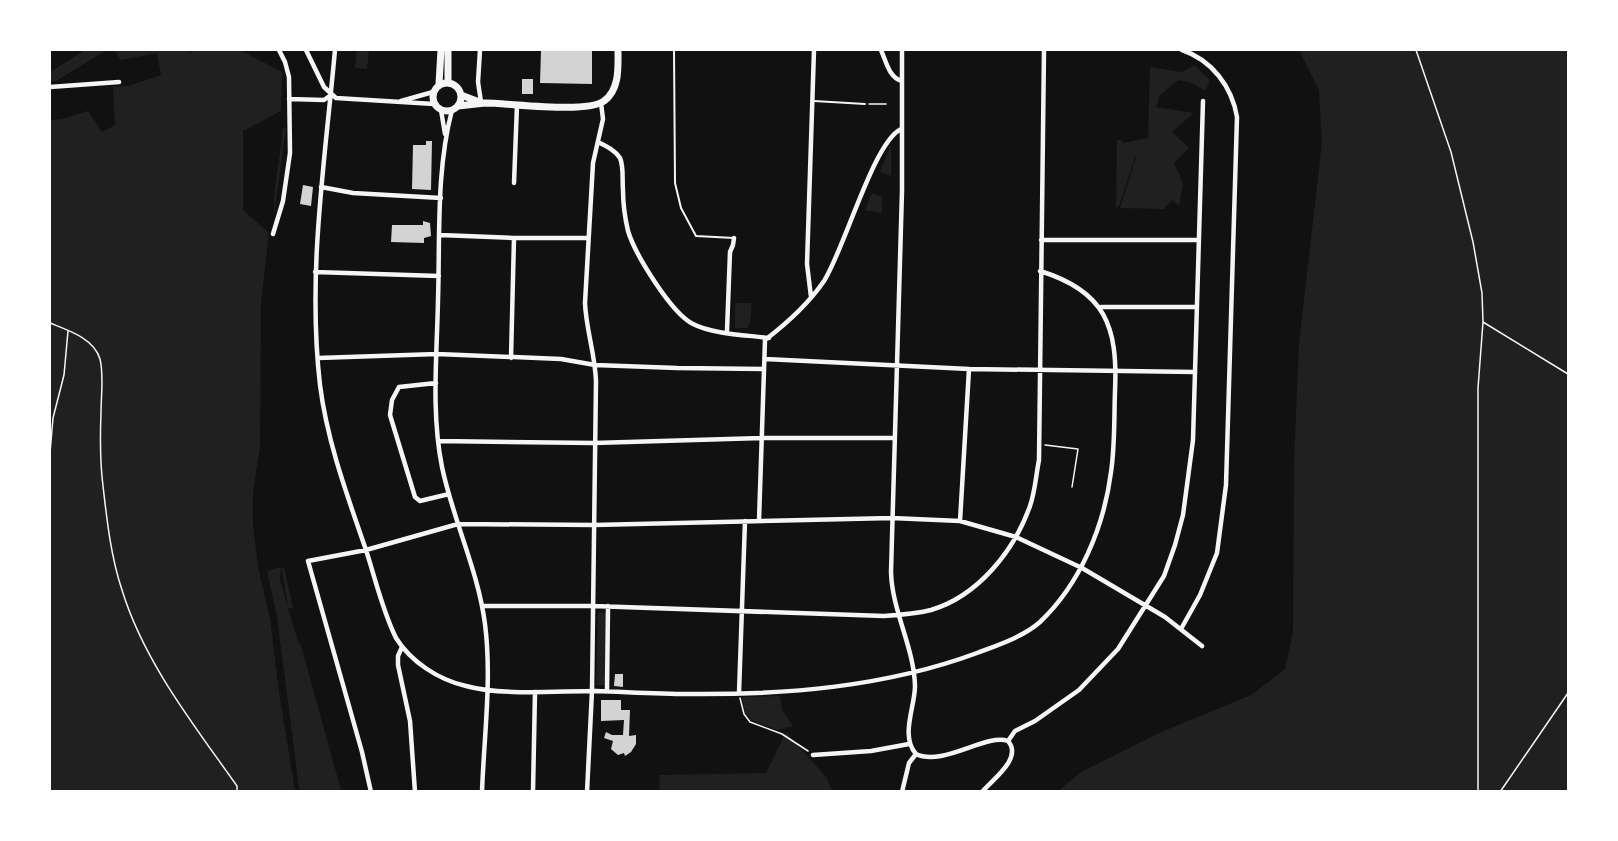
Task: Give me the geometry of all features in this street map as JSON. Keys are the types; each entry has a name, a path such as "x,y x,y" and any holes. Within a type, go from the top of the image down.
{"main road":[{"path":"441,50 439,84 433,92 434,104 441,110 483,103 585,106 601,103 609,96 616,81 618,50"},
{"path":"448,50 448,82"},
{"path":"439,84 448,82 457,86 461,95 483,103"},
{"path":"455,108 461,95"}],"street":[{"path":"273,234 283,201 290,153 289,77 279,50"},
{"path":"306,50 322,84 331,95 345,100 434,104"},
{"path":"335,50 315,272 318,358 327,422 345,490 392,628 402,647 424,667 444,679 466,686 535,692 690,694 815,690 868,682 946,664 1011,640 1039,623 1082,568 1100,518 1111,473 1116,371 1112,341 1101,307 1084,290 1063,278 1040,271"},
{"path":"480,50 478,92 483,103"},
{"path":"810,297 807,264 814,50"},
{"path":"881,50 894,77 902,81"},
{"path":"902,50 902,191 891,582 913,673 915,691 909,744 916,754 929,757 963,750 995,739 1008,741 1013,749 1012,758 982,792"},
{"path":"482,606 608,606 899,615 933,609 952,601 971,589 993,568 1016,537 1031,504 1039,460 1044,50"},
{"path":"1181,629 1200,595 1216,553 1226,485 1237,117 1233,99 1217,74 1203,60 1182,50"},
{"path":"50,87 119,82"},
{"path":"395,102 433,92"},
{"path":"289,99 324,100 331,95"},
{"path":"1008,741 1015,731 1035,722 1057,707 1102,668 1118,649 1164,576 1183,514 1193,440 1203,101"},
{"path":"587,792 593,606 595,365 586,318 588,238 594,163 603,119 601,103"},
{"path":"513,183 516,105"},
{"path":"445,136 455,108"},
{"path":"441,110 445,136 436,383 438,441 449,494 482,606 487,642 488,689 482,792"},
{"path":"759,521 765,340 787,322 823,282 836,258 879,155 894,132 901,129"},
{"path":"598,142 609,147 621,159 628,231 665,296 681,316 711,331 727,331 768,338"},
{"path":"321,187 353,193 441,198"},
{"path":"440,235 588,238"},
{"path":"511,358 514,238"},
{"path":"727,331 730,252 734,245 734,238"},
{"path":"1041,240 1199,240"},
{"path":"315,272 439,276"},
{"path":"1101,307 1197,307"},
{"path":"318,358 437,354 561,359 595,365 764,369"},
{"path":"765,359 969,369 1195,372"},
{"path":"960,521 969,369"},
{"path":"436,383 399,387 392,400 390,415 415,497 420,501 449,494"},
{"path":"438,441 594,443 762,438 894,438"},
{"path":"370,792 362,752 308,561 366,550 458,524 594,525 892,518 960,521 1016,537 1082,568 1147,605 1202,646"},
{"path":"739,693 745,522"},
{"path":"607,692 608,606"},
{"path":"402,647 398,656 398,664 410,721 415,792"},
{"path":"533,792 535,692"},
{"path":"813,755 871,751 909,744"},
{"path":"902,792 909,763 916,754"}],"lane":[{"path":"674,50 675,183 681,208 696,236 734,238"},
{"path":"813,101 865,104"}],"path":[{"path":"1416,50 1451,152 1482,292 1483,322 1478,388 1478,792"},
{"path":"865,104 886,104"},
{"path":"1483,322 1569,374"},
{"path":"50,323 86,340 100,357 102,483 122,591 144,644 182,706 237,786 237,792"},
{"path":"50,453 53,418 64,375 68,330"},
{"path":"1039,445 1078,449 1072,487"},
{"path":"739,693 744,714 750,722 782,734 813,755"},
{"path":"1500,792 1569,693"}],"shaded area":[{"path":"85,50 107,50 56,81 50,81 50,72"},
{"path":"114,50 184,50 191,52 193,50 240,50 282,72 281,111 243,131 243,210 269,233 261,302 260,447 253,492 253,525 258,567 270,619 295,791 50,792 50,120 88,111 102,132 115,125 113,87 128,86 161,75 157,53 121,60"},
{"path":"357,50 369,50 367,69 355,68"},
{"path":"1299,50 1568,50 1568,791 1057,792 1081,772 1159,733 1251,695 1285,669 1293,631 1294,462 1299,344 1322,142 1319,90"},
{"path":"1194,65 1210,80 1205,91 1192,83 1178,80 1160,95 1156,107 1194,113 1172,132 1189,148 1174,163 1183,183 1179,206 1172,200 1164,209 1120,208 1136,158 1132,153 1135,158 1119,206 1116,208 1117,140 1123,143 1148,138 1150,67 1182,72"},
{"path":"283,128 286,128 274,215 274,198"},
{"path":"891,144 891,176 880,172"},
{"path":"872,193 882,197 882,213 865,210"},
{"path":"735,303 751,303 748,328 735,328"},
{"path":"281,567 280,580 288,607 282,570 284,567 293,608 288,608 299,645 300,642 341,790 344,791 300,791 277,617 267,571"},
{"path":"598,612 607,613 605,685 596,685"},
{"path":"780,696 782,710 793,726 777,730 751,720 745,712 742,697"},
{"path":"786,732 827,778 832,791 659,792 660,775 766,773"}],"building":[{"path":"541,50 592,51 592,84 540,83"},
{"path":"522,79 533,79 533,94 522,94"},
{"path":"426,141 432,141 431,190 412,189 413,145 426,145"},
{"path":"303,185 313,187 311,206 300,204"},
{"path":"423,221 430,223 431,236 424,238 424,243 391,242 392,225 423,225"},
{"path":"615,674 623,674 623,687 614,686"},
{"path":"601,700 621,700 621,710 630,710 629,736 636,735 636,744 625,756 624,753 618,755 611,749 613,741 604,738 606,732 612,735 623,735 624,720 601,721"}]}
